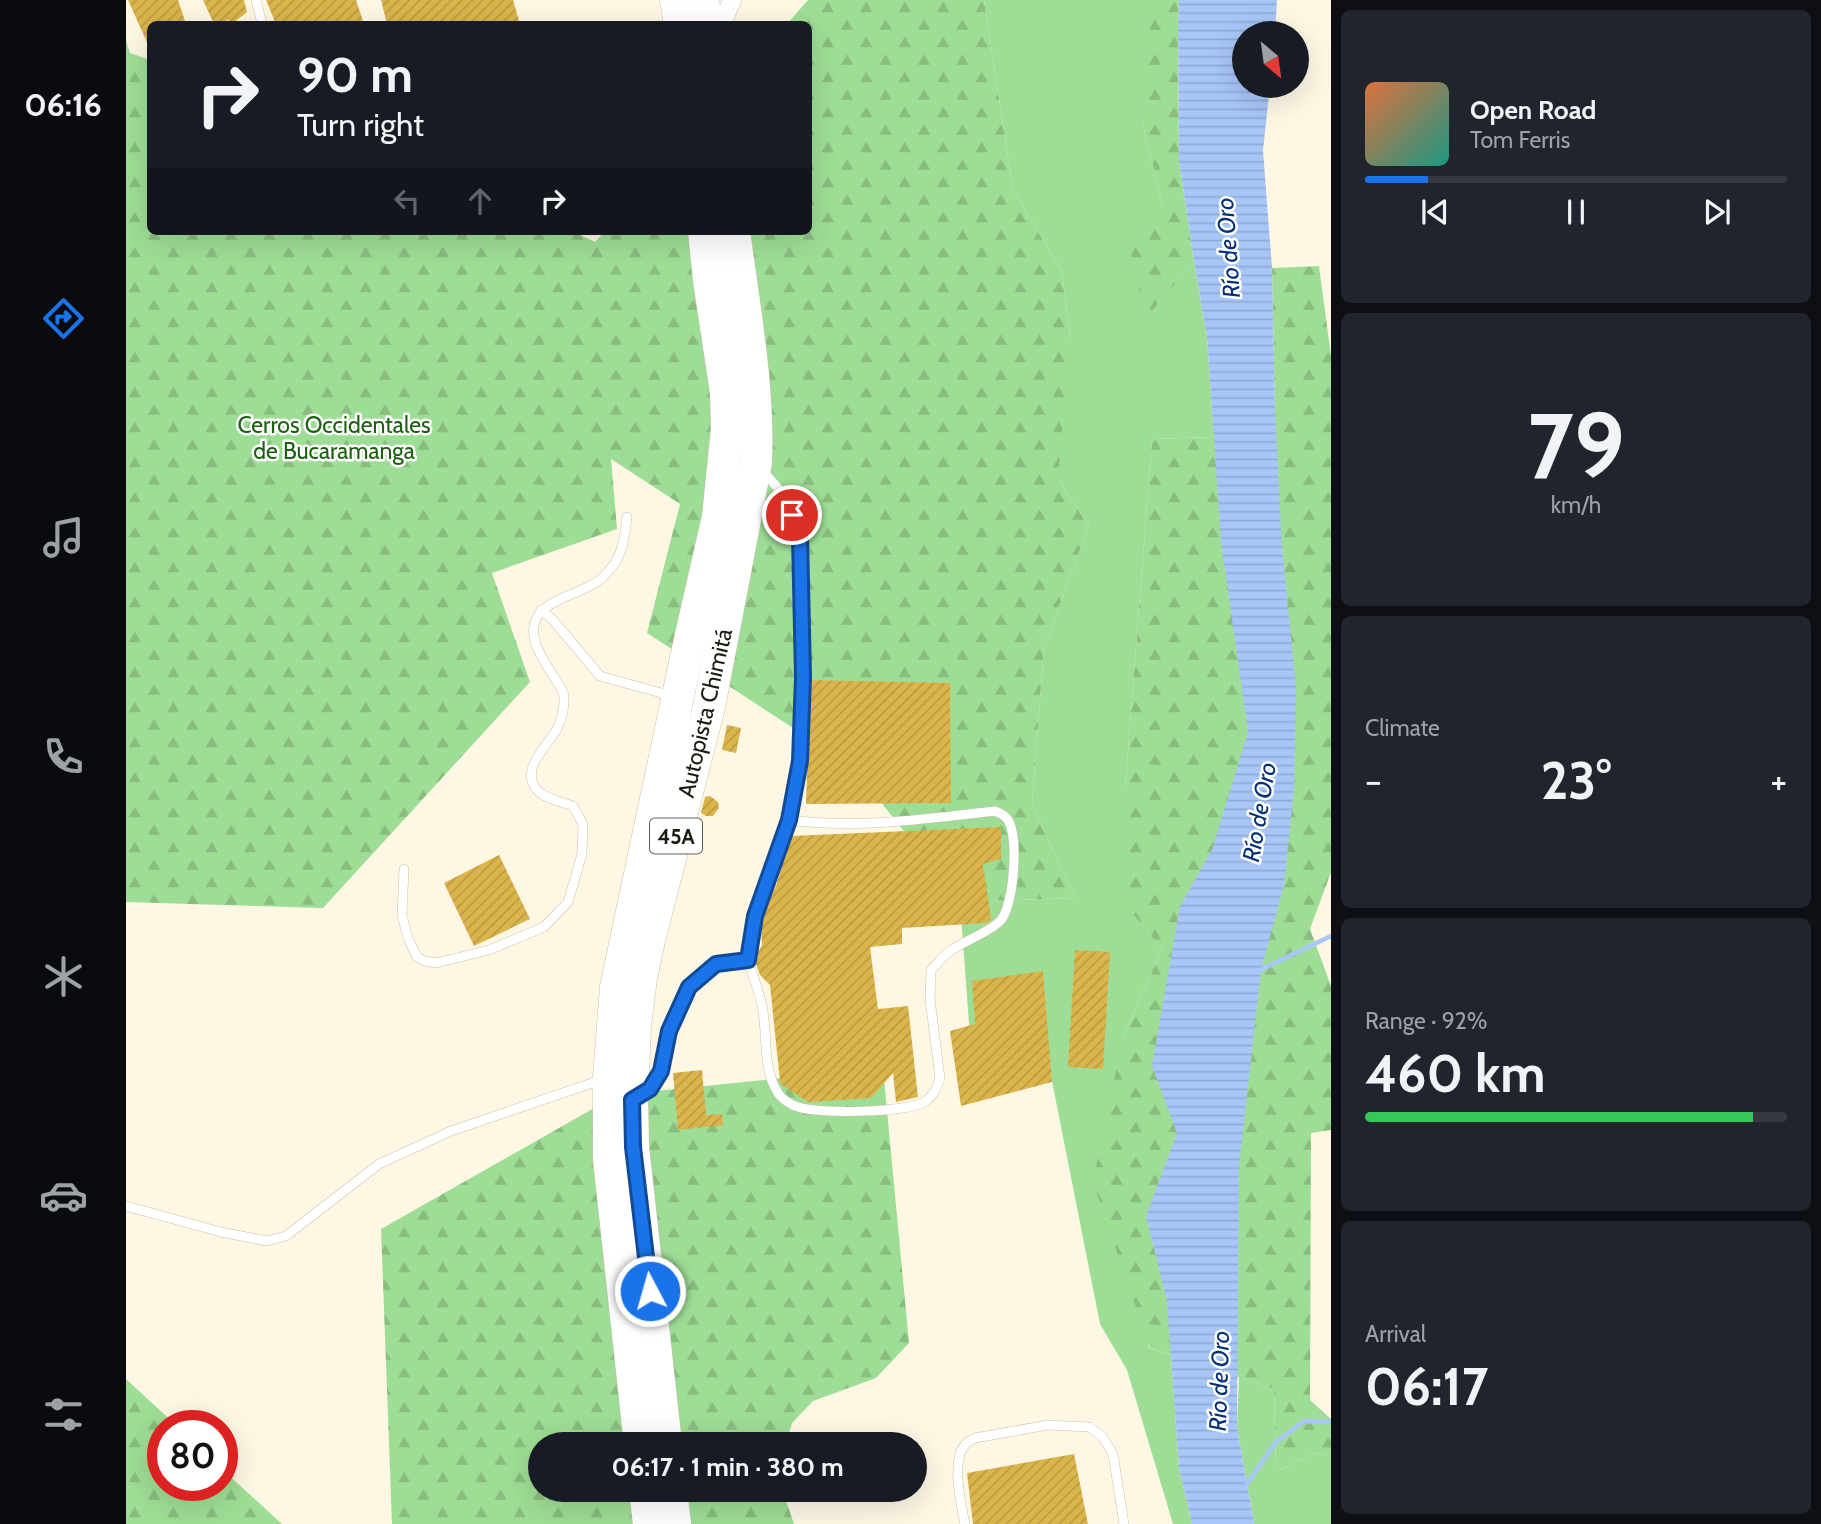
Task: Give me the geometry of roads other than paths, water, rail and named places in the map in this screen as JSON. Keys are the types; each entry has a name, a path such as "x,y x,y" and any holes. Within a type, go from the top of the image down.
{"highway":[{"path":"676,0 680,21"},
{"path":"704,0 707,21"},
{"name":"Autopista Chimitá","path":"639,1432 609,1159 608,1077 616,987 718,517 727,429 726,392 704,235"},
{"name":"Autopista Chimitá","path":"665,1432 633,1147 635,1026 649,940 709,707 756,462 757,433 752,372 735,235"},
{"path":"646,1502 649,1524"},
{"path":"672,1502 675,1524"}],"street":[{"path":"723,21 732,0"}],"lane":[{"path":"256,0 261,21"},
{"path":"756,462 783,494 800,536 803,677 800,761 789,820 755,916 748,960 762,1007 770,1073 777,1093 797,1107 812,1110 871,1111 909,1108 926,1101 937,1089 940,1078 930,1000 931,970 950,951 1000,920 1007,910 1015,849 1010,822 1003,814 995,811 916,821 860,823 789,820"},
{"path":"404,869 402,915 417,957 425,961 436,963 489,950 544,927 568,902 583,854 583,824 573,806 538,791 531,779 532,768 541,750 558,728 566,700 537,646 534,630 541,610 596,583 612,567 624,541 627,517"},
{"path":"541,610 553,620 600,676 678,697"},
{"path":"632,1100 650,1089 661,1071 669,1031 689,987 716,964 748,960"},
{"path":"126,1206 221,1232 267,1241 276,1239 286,1236 379,1164 452,1131 608,1077"},
{"path":"965,1524 958,1464 966,1444 975,1438 1048,1425 1089,1427 1102,1436 1113,1454 1124,1524"}],"water":[{"name":"Río de Oro","path":"1179,0 1277,0 1276,21 1232,21 1232,98 1269,98 1263,150 1272,268 1275,411 1282,547 1296,688 1294,788 1284,885 1261,970 1239,1166 1237,1427 1254,1524 1192,1524 1179,1468 1167,1301 1146,1216 1177,1133 1152,1066 1180,906 1212,850 1248,732 1221,542 1207,338 1179,161"}],"waterway":[{"path":"1256,972 1331,936"},
{"path":"1244,1488 1276,1442 1304,1421 1331,1422"}],"park label":[{"name":"Cerros Occidentales de Bucaramanga","path":"334,438"}]}
